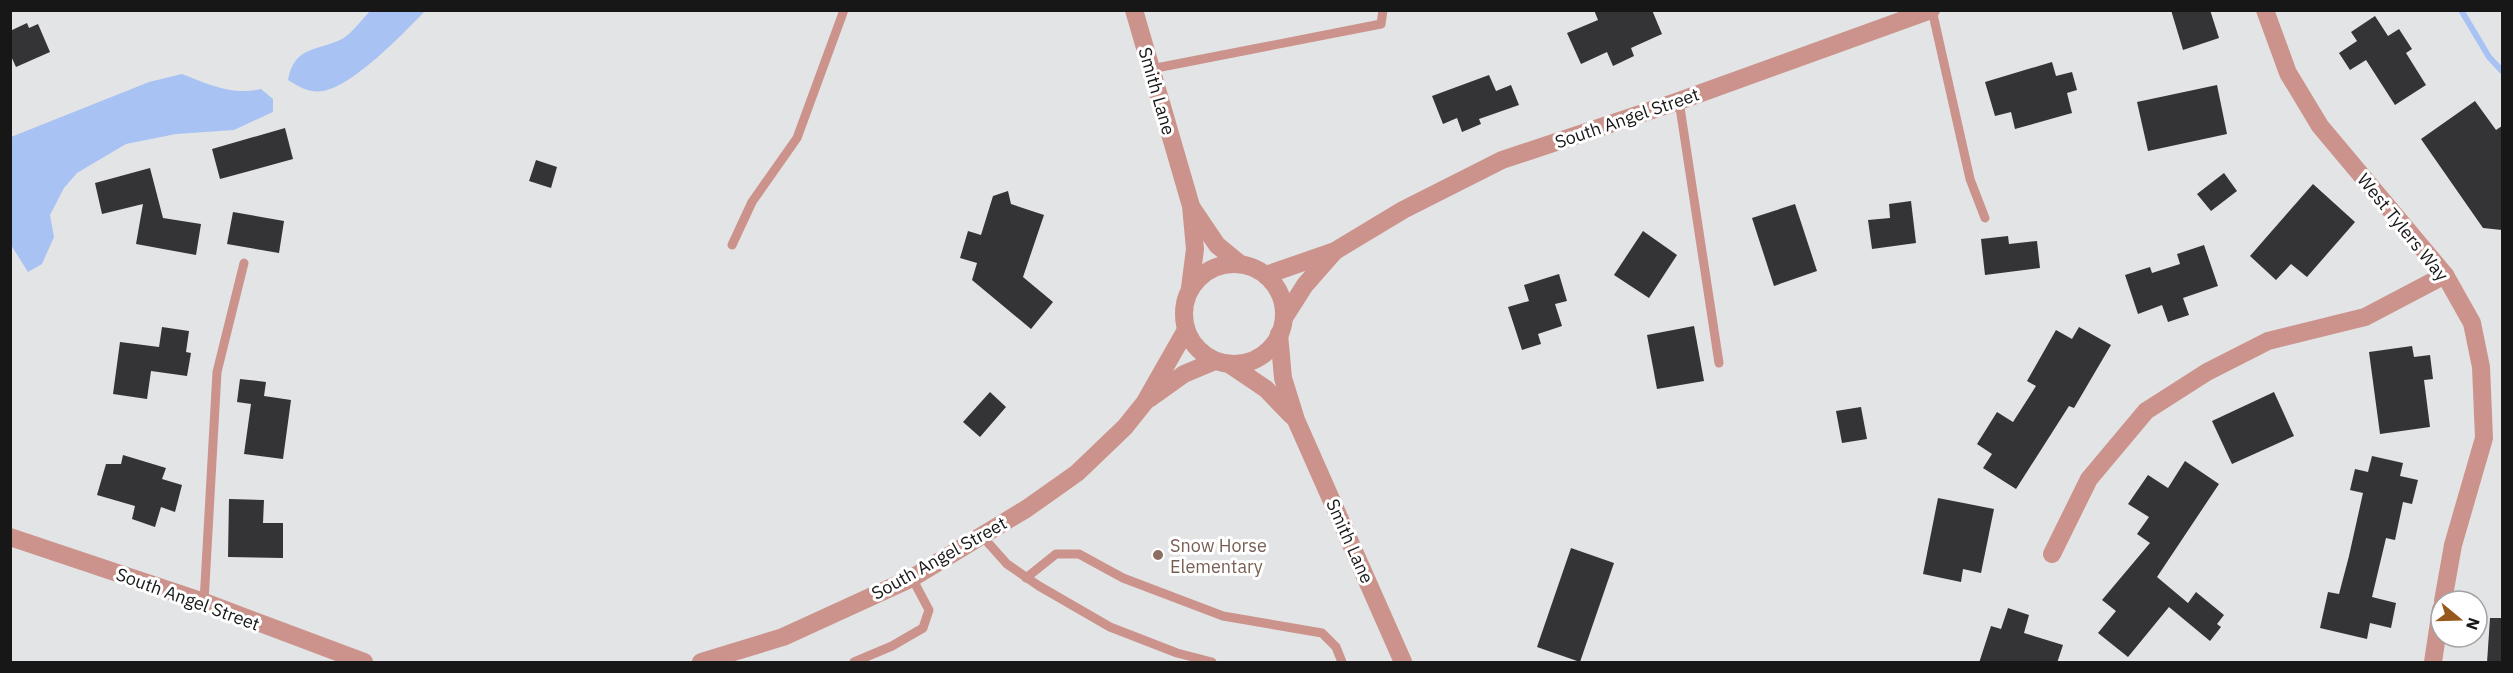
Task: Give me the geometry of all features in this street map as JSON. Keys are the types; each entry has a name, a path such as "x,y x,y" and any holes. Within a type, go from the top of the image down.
{"street":[{"name":"Smith Lane","path":"1134,10 1191,206 1195,249 1190,288"},
{"name":"South Angel Street","path":"1266,276 1335,251 1403,210 1502,160 1679,101 1932,10"},
{"name":"West Tylers Way","path":"2265,10 2288,74 2320,126 2445,275 2472,323 2481,367 2484,438 2453,545 2445,589"},
{"name":"Smith Lane","path":"1191,206 1217,245 1240,264"},
{"name":"South Angel Street","path":"1282,326 1305,285 1335,251"},
{"path":"1240,264 1266,276 1276,287 1282,302 1282,326 1270,348 1257,358 1244,363 1222,362 1203,354 1193,343 1186,330 1183,316 1190,288 1212,268 1240,264"},
{"path":"2052,554 2089,479 2146,411 2207,372 2268,341 2365,317 2445,275"},
{"name":"Smith Lane","path":"1282,326 1283,378 1296,420 1404,663"},
{"name":"South Angel Street","path":"701,663 783,637 912,578 982,536 1077,473 1125,427 1145,402 1186,330"},
{"name":"Smith Lane","path":"1222,362 1266,389 1296,420"},
{"name":"South Angel Street","path":"1145,402 1184,374 1222,362"},
{"name":"South Angel Street","path":"10,537 204,602 364,663"}],"lane":[{"path":"732,245 752,202 797,138 844,10"},
{"path":"1151,69 1381,24 1383,10"},
{"path":"1932,10 1970,179 1985,218"},
{"path":"1679,101 1719,363"},
{"path":"204,602 217,372 244,264"},
{"path":"982,536 1007,564 1026,578 1110,627 1177,653 1212,663"},
{"path":"1026,578 1056,554 1079,554 1124,579 1222,616 1322,633 1336,647 1342,663"},
{"path":"854,663 892,646 923,628 929,610 912,578"}],"water":[{"path":"371,10 425,11 363,69 335,87 313,91 288,80 295,61 300,56 344,38"},
{"path":"182,74 230,90 261,89 273,99 273,112 234,130 176,134 126,144 77,173 64,188 50,215 54,237 42,264 28,272 11,245 11,137 149,82"}],"building":[{"path":"1594,10 1652,10 1662,34 1631,48 1634,56 1613,66 1607,52 1581,64 1567,33 1598,20"},
{"path":"2171,10 2210,10 2219,38 2183,50"},
{"path":"2375,16 2388,36 2399,29 2412,49 2406,53 2426,85 2395,105 2366,60 2350,70 2339,53 2357,41 2351,32"},
{"path":"27,23 29,28 38,24 50,52 16,67 10,54 10,31"},
{"path":"2052,62 2056,76 2072,72 2077,90 2067,93 2072,113 2015,129 2011,112 1995,116 1985,82"},
{"path":"1489,75 1496,91 1511,85 1519,105 1479,119 1481,124 1462,132 1457,118 1443,124 1432,96"},
{"path":"2217,85 2227,134 2148,151 2137,102"},
{"path":"2475,101 2496,130 2502,126 2502,230 2483,228 2421,139"},
{"path":"285,128 293,159 220,179 212,149"},
{"path":"536,160 557,167 551,188 529,181"},
{"path":"150,168 163,218 201,224 196,255 136,244 143,204 102,214 95,183"},
{"path":"2224,173 2237,191 2211,211 2197,194"},
{"path":"2313,184 2355,222 2307,277 2291,264 2276,280 2250,256"},
{"path":"1008,191 1011,204 1044,215 1023,277 1053,302 1031,329 972,280 977,263 960,258 968,231 981,235 993,196"},
{"path":"1911,201 1916,243 1872,249 1868,220 1890,218 1889,204"},
{"path":"1795,204 1817,271 1774,286 1752,218"},
{"path":"233,212 284,221 279,253 227,244"},
{"path":"1643,231 1677,255 1649,298 1614,275"},
{"path":"2008,236 2009,244 2037,241 2040,268 1985,275 1981,239"},
{"path":"2204,245 2218,286 2183,298 2189,315 2168,322 2162,305 2138,314 2125,275 2150,267 2152,273 2180,264 2177,254"},
{"path":"1559,274 1567,301 1555,304 1562,326 1538,334 1541,344 1522,350 1508,307 1529,301 1524,285"},
{"path":"1694,326 1704,381 1657,389 1647,335"},
{"path":"162,327 189,331 186,352 191,353 187,376 151,371 147,399 113,394 120,342 159,347"},
{"path":"2079,327 2111,345 2074,408 2069,406 2016,489 1983,468 1992,454 1977,444 1997,412 2013,422 2036,386 2027,381 2056,330 2072,339"},
{"path":"2412,346 2414,357 2430,355 2433,379 2424,380 2430,427 2380,434 2369,352"},
{"path":"240,379 266,382 264,396 291,400 283,459 244,454 251,404 237,402"},
{"path":"990,392 1006,407 980,437 963,422"},
{"path":"2274,392 2294,436 2232,464 2212,421"},
{"path":"1861,407 1867,439 1842,443 1836,411"},
{"path":"123,455 166,468 162,479 182,485 175,512 161,507 155,527 132,519 135,506 97,495 106,464 121,464"},
{"path":"2372,456 2403,463 2400,476 2418,480 2412,504 2403,502 2395,540 2386,538 2372,597 2396,603 2391,628 2370,623 2367,639 2320,628 2328,592 2339,594 2363,493 2350,490 2355,469 2368,472"},
{"path":"2185,461 2219,484 2157,577 2188,603 2196,592 2224,615 2217,624 2221,627 2210,641 2169,607 2128,657 2098,633 2116,611 2102,600 2150,543 2137,534 2149,517 2128,504 2148,475 2168,488"},
{"path":"1938,498 1994,509 1981,573 1963,569 1961,582 1923,574"},
{"path":"229,499 264,500 263,523 283,523 283,558 228,557"},
{"path":"1571,548 1614,563 1580,662 1537,647"},
{"path":"2008,608 2029,615 2024,633 2063,645 2057,663 1979,663 1991,626 2001,629"},
{"path":"2490,618 2502,618 2502,663 2487,663"}],"waterway":[{"path":"2461,10 2489,57 2502,71"}],"place":[{"name":"Snow Horse Elementary","path":"1158,555"}]}
